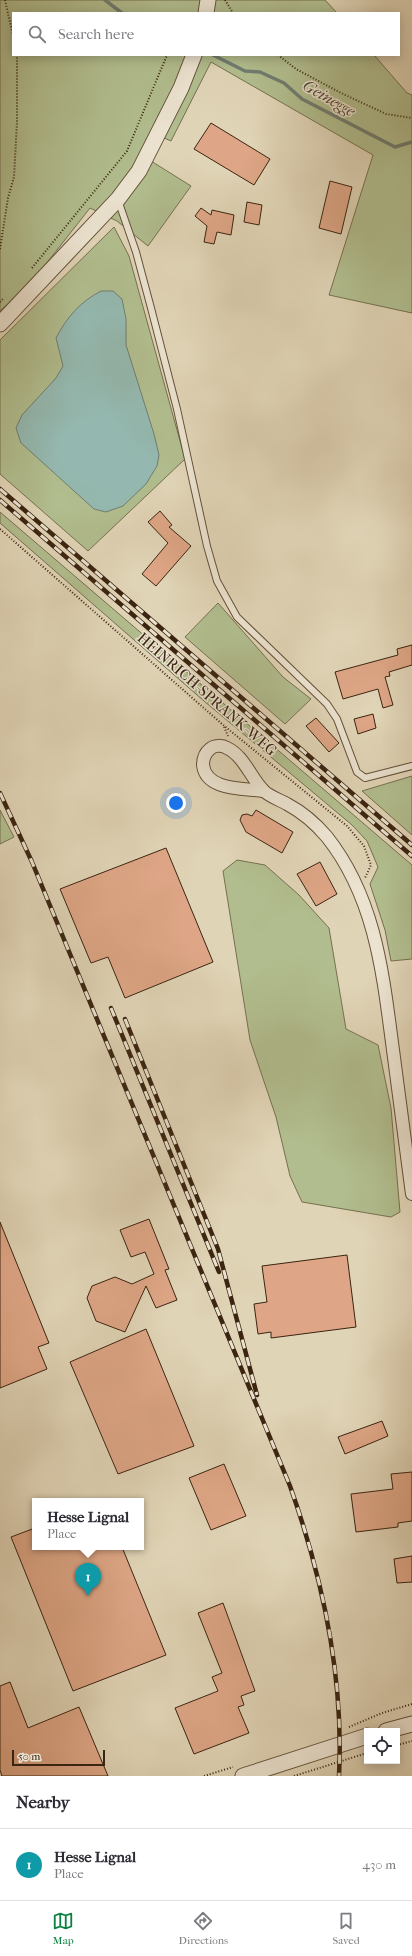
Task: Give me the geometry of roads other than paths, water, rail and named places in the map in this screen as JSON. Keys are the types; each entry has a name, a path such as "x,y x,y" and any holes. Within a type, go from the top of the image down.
{"street":[{"path":"206,12 208,0"},
{"path":"0,324 118,199 139,170 181,88 194,56"},
{"path":"263,791 241,760 229,748 217,746 210,748 205,755 204,769 206,776 212,782 222,785 263,791 308,818 327,837 358,885 368,912 382,972 412,1194"},
{"path":"397,1728 412,1724"},
{"path":"243,1776 364,1737"}],"lane":[{"path":"118,199 136,252 151,308 177,409 207,546 217,581 237,617 327,704 337,719 357,772 365,778 412,766"}],"water":[{"path":"101,291 113,291 122,299 126,319 126,345 154,434 159,455 157,466 146,484 123,506 106,512 94,509 21,443 16,428 22,415 56,378 63,366 56,338 60,330 80,305"}],"waterway":[{"name":"Geinegge","path":"105,0 121,12"},
{"name":"Geinegge","path":"215,56 245,71 260,72 284,83 302,99 395,147 412,142"}],"railway":[{"path":"0,489 412,845"},
{"path":"0,500 412,856"},
{"path":"0,793 32,862 290,1486 312,1557 329,1629 338,1702 340,1739 339,1776"},
{"path":"111,1008 219,1272"},
{"path":"125,1019 218,1249 257,1395"}],"place":[{"name":"Hesse Lignal","path":"88,1596"}]}
